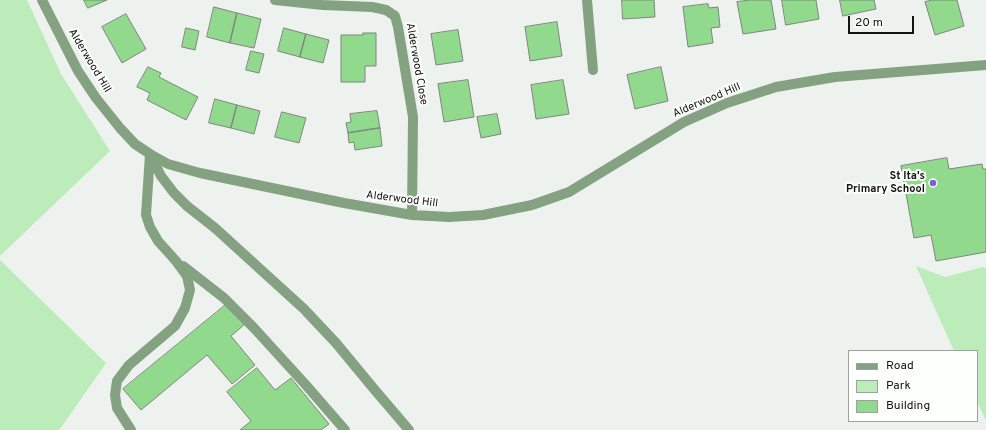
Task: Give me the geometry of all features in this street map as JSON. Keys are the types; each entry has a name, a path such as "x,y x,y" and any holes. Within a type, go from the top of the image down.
{"street":[{"name":"Alderwood Hill","path":"42,0 78,71 96,98 135,144 150,154 168,164 200,173 344,204 412,215 449,217 483,215 532,205 569,192 684,122 728,103 776,87 835,77 986,65"},
{"name":"Alderwood Close","path":"274,0 372,8 386,10 395,16 413,117 412,215"},
{"path":"587,0 593,70"},
{"path":"131,430 117,408 115,395 117,381 129,365 175,326 185,308 190,290 187,276 158,241 150,227 146,215 150,154"},
{"path":"150,154 162,176 174,193 187,206 216,228 304,309 336,343 409,430"},
{"path":"176,261 224,298 254,328 345,430"}],"green space":[{"path":"0,0 27,0 61,74 110,151 0,256"},
{"path":"0,260 106,363 58,430 0,430"},
{"path":"916,266 945,277 983,267 986,268 986,421 978,403 978,350 954,350"}],"building":[{"path":"84,0 107,0 88,8"},
{"path":"622,0 654,0 655,17 623,19"},
{"path":"750,0 771,0 776,29 743,34 737,2"},
{"path":"782,0 816,0 819,19 786,25"},
{"path":"840,0 874,0 876,9 843,16"},
{"path":"933,0 957,0 964,26 935,35 925,2"},
{"path":"708,4 709,8 718,7 720,27 711,28 713,43 688,47 683,7"},
{"path":"214,7 237,13 230,43 207,37"},
{"path":"237,13 261,19 254,48 230,43"},
{"path":"126,14 146,49 122,63 102,27"},
{"path":"557,22 562,56 530,61 525,27"},
{"path":"186,28 199,31 195,50 182,47"},
{"path":"284,28 306,34 300,57 278,51"},
{"path":"458,30 463,61 436,65 431,34"},
{"path":"363,33 376,33 376,66 365,66 365,82 341,82 341,35 363,35"},
{"path":"306,34 329,40 323,63 300,57"},
{"path":"251,51 264,54 259,73 246,70"},
{"path":"148,67 161,73 159,77 198,97 186,120 147,100 150,93 137,87"},
{"path":"661,67 668,101 635,109 627,75"},
{"path":"468,80 474,117 444,122 438,84"},
{"path":"563,80 569,114 536,119 531,85"},
{"path":"215,99 237,105 231,128 209,123"},
{"path":"237,105 260,111 254,134 231,128"},
{"path":"377,111 380,128 348,133 346,123 351,122 350,114"},
{"path":"282,112 306,118 299,143 275,137"},
{"path":"497,114 501,134 481,138 477,117"},
{"path":"380,128 382,146 355,150 354,142 349,143 348,133"},
{"name":"St Ita's Primary School","path":"947,158 949,169 982,164 983,169 986,169 986,252 936,261 931,235 914,238 901,166"},
{"path":"228,303 245,324 231,336 255,365 232,384 207,355 141,410 123,389"},
{"path":"257,368 275,390 291,378 329,424 321,430 240,430 251,421 227,392"}],"place":[{"name":"St Ita's Primary School","path":"933,183"}]}
